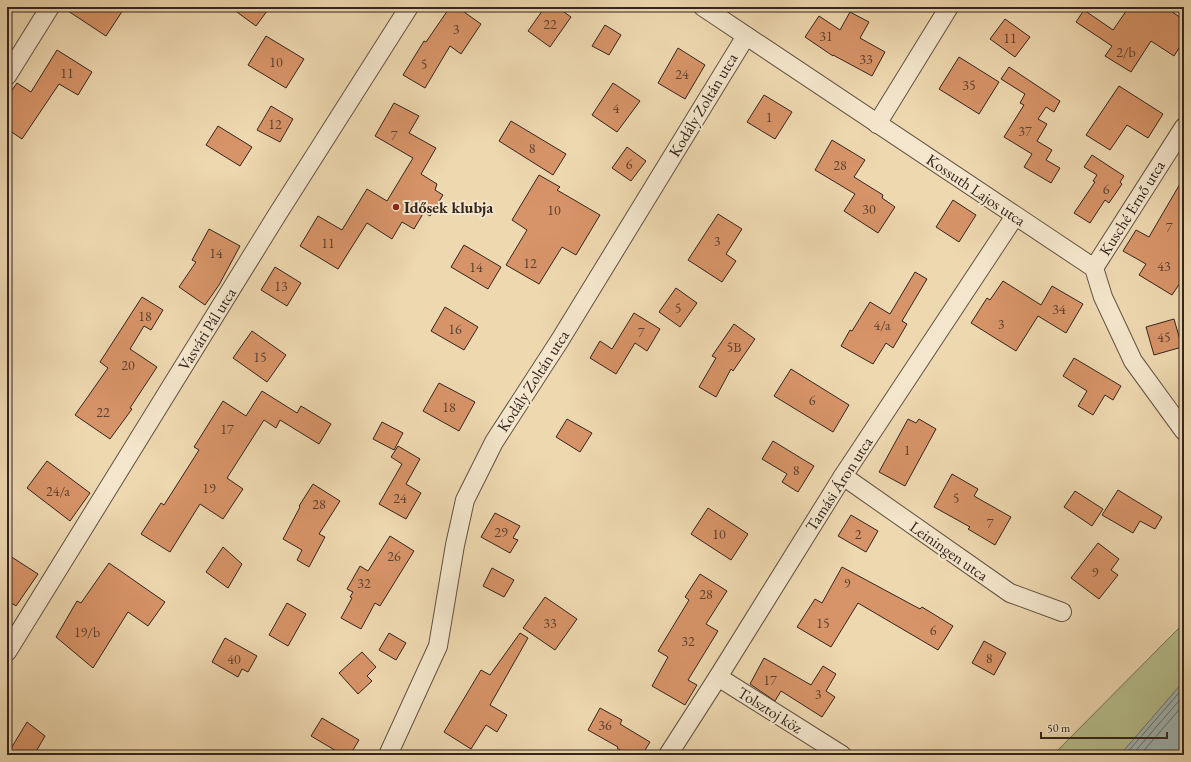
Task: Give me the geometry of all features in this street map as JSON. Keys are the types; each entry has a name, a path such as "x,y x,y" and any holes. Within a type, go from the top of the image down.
{"street":[{"path":"7,76 50,7"},
{"name":"Vasvári Pál utca","path":"7,652 277,215 409,7"},
{"name":"Kossuth Lajos utca","path":"703,7 1094,268"},
{"path":"877,124 949,7"},
{"name":"Kodály Zoltán utca","path":"388,755 438,646 455,545 465,500 494,442 564,333 746,36"},
{"name":"Kusché Ernő utca","path":"1094,268 1184,127"},
{"name":"Tamási Áron utca","path":"668,755 718,678 843,476 1015,216"},
{"path":"1094,268 1103,297 1133,361 1184,431"},
{"name":"Leiningen utca","path":"843,476 1010,593 1062,612"},
{"name":"Tolsztoj köz","path":"718,678 842,755"}],"green space":[{"path":"1184,623 1184,681 1120,755 1053,755"}],"water":[{"path":"1184,681 1184,755 1120,755"}],"building":[{"path":"62,7 125,7 106,36"},
{"path":"230,7 270,7 256,26"},
{"path":"450,7 457,7 481,24 461,54 450,46 425,88 403,75 424,41 426,42"},
{"path":"545,7 557,7 571,17 550,47 528,31"},
{"path":"1129,7 1165,7 1184,20 1184,40 1174,56 1151,41 1131,72 1105,56 1112,46 1076,22 1084,10 1113,30"},
{"path":"850,12 869,22 860,38 885,52 872,76 833,56 805,37 819,16 840,30"},
{"path":"1005,19 1030,37 1015,57 990,39"},
{"path":"605,25 621,35 609,55 592,46"},
{"path":"266,36 304,59 286,88 248,65"},
{"path":"678,48 705,65 685,99 658,83"},
{"path":"57,50 92,72 78,95 59,84 22,139 7,129 7,97 17,83 31,92"},
{"path":"959,57 999,82 979,114 939,89"},
{"path":"1009,67 1060,101 1054,112 1046,107 1038,119 1047,124 1037,141 1052,150 1046,160 1060,168 1051,183 1024,167 1032,154 1004,137 1024,105 1020,103 1025,94 1001,79"},
{"path":"613,83 640,101 617,132 592,115"},
{"path":"1119,86 1163,114 1148,138 1127,125 1110,150 1086,135"},
{"path":"764,95 792,112 775,139 747,122"},
{"path":"394,103 419,116 409,133 436,148 421,174 437,184 435,190 443,195 430,216 424,212 414,229 402,222 392,239 367,223 338,269 300,246 318,216 342,230 367,189 387,201 413,158 375,136"},
{"path":"271,106 293,119 280,142 257,130"},
{"path":"511,121 566,154 553,175 499,141"},
{"path":"218,126 252,147 240,166 206,145"},
{"path":"832,140 865,160 854,177 883,195 882,198 895,207 878,233 844,211 855,194 815,170"},
{"path":"627,147 646,161 631,181 612,168"},
{"path":"1092,155 1124,176 1120,182 1122,184 1109,203 1105,200 1090,223 1074,213 1095,182 1093,181 1097,175 1084,167"},
{"path":"539,175 560,187 557,190 600,215 576,255 562,247 539,284 506,265 527,230 512,220"},
{"path":"1184,177 1184,277 1172,295 1139,275 1146,264 1123,251 1136,230 1149,237"},
{"path":"953,200 976,215 959,242 936,227"},
{"path":"718,214 742,229 726,254 736,261 722,282 688,260"},
{"path":"209,229 240,246 219,285 205,305 179,287 196,262 192,260"},
{"path":"464,245 501,267 488,289 451,267"},
{"path":"275,267 301,283 287,306 261,290"},
{"path":"915,272 927,279 902,321 907,324 893,348 886,343 873,364 841,346 850,330 852,331 870,302 890,314"},
{"path":"1003,281 1041,305 1052,286 1083,304 1066,333 1038,316 1016,351 971,323 987,298 990,300"},
{"path":"676,288 697,303 680,327 659,312"},
{"path":"142,297 163,310 151,330 144,326 130,349 157,367 130,408 132,409 110,439 75,415 108,368 100,362"},
{"path":"445,307 478,327 464,350 431,331"},
{"path":"634,313 660,329 647,351 635,343 616,374 590,358 600,341 612,349"},
{"path":"1174,319 1182,347 1154,355 1146,327"},
{"path":"734,324 755,339 733,371 731,369 716,397 699,387 716,358 712,356"},
{"path":"252,331 286,355 267,382 233,358"},
{"path":"1074,358 1121,386 1113,400 1105,395 1093,415 1078,406 1087,391 1063,376"},
{"path":"791,369 849,405 833,432 774,396"},
{"path":"439,383 475,402 459,431 423,411"},
{"path":"262,391 297,413 301,406 331,424 319,444 280,420 276,428 264,420 227,478 243,489 223,519 200,504 170,552 141,534 161,503 164,505 199,450 194,447 223,401 246,416"},
{"path":"567,419 592,433 580,452 556,437"},
{"path":"908,419 916,423 919,419 936,429 905,486 879,472"},
{"path":"382,422 403,433 394,450 373,439"},
{"path":"773,441 814,466 798,492 782,482 787,474 762,459"},
{"path":"398,446 420,459 406,484 421,493 406,519 379,504 402,464 391,457"},
{"path":"47,461 90,493 70,521 27,488"},
{"path":"952,474 978,489 974,496 1011,517 995,545 968,529 970,527 934,507"},
{"path":"313,484 340,501 319,534 325,537 309,567 297,560 302,550 283,539 300,507 299,506"},
{"path":"1118,490 1162,517 1155,529 1140,521 1133,533 1102,515"},
{"path":"1075,491 1103,509 1092,526 1064,507"},
{"path":"708,508 748,534 731,560 691,534"},
{"path":"495,513 520,526 513,538 518,540 510,553 481,537"},
{"path":"851,515 878,531 866,552 838,536"},
{"path":"390,536 414,551 380,606 375,603 361,629 341,618 352,598 350,597 353,592 347,589 360,566 368,571"},
{"path":"1098,543 1119,559 1111,570 1118,575 1099,599 1071,578"},
{"path":"223,547 242,564 228,588 206,572"},
{"path":"7,554 38,574 16,606 7,600"},
{"path":"109,563 165,602 148,626 128,612 93,668 56,637 77,601 81,603"},
{"path":"842,567 920,609 922,607 953,626 938,650 858,603 831,647 797,627 815,599 822,603"},
{"path":"492,568 514,580 504,597 483,586"},
{"path":"700,574 727,591 706,624 718,631 688,680 697,685 685,705 652,686 668,657 658,651 689,600 685,597"},
{"path":"545,597 577,619 555,650 523,628"},
{"path":"287,603 306,614 288,646 269,635"},
{"path":"389,633 406,643 396,660 379,650"},
{"path":"520,633 528,638 490,705 507,715 497,732 486,725 471,749 444,732 481,670 490,675"},
{"path":"225,638 257,656 248,672 242,669 238,677 212,662"},
{"path":"984,641 1006,653 994,675 972,663"},
{"path":"362,652 376,667 367,676 372,681 358,694 339,673"},
{"path":"764,658 811,685 823,666 836,674 826,691 835,697 822,717 781,691 775,701 750,684"},
{"path":"600,708 622,720 620,724 650,742 642,755 628,755 617,748 618,747 588,730"},
{"path":"322,718 359,740 350,755 343,755 311,736"},
{"path":"27,722 45,736 34,755 7,755"}],"place":[{"name":"Idősek klubja","path":"396,207"}]}
